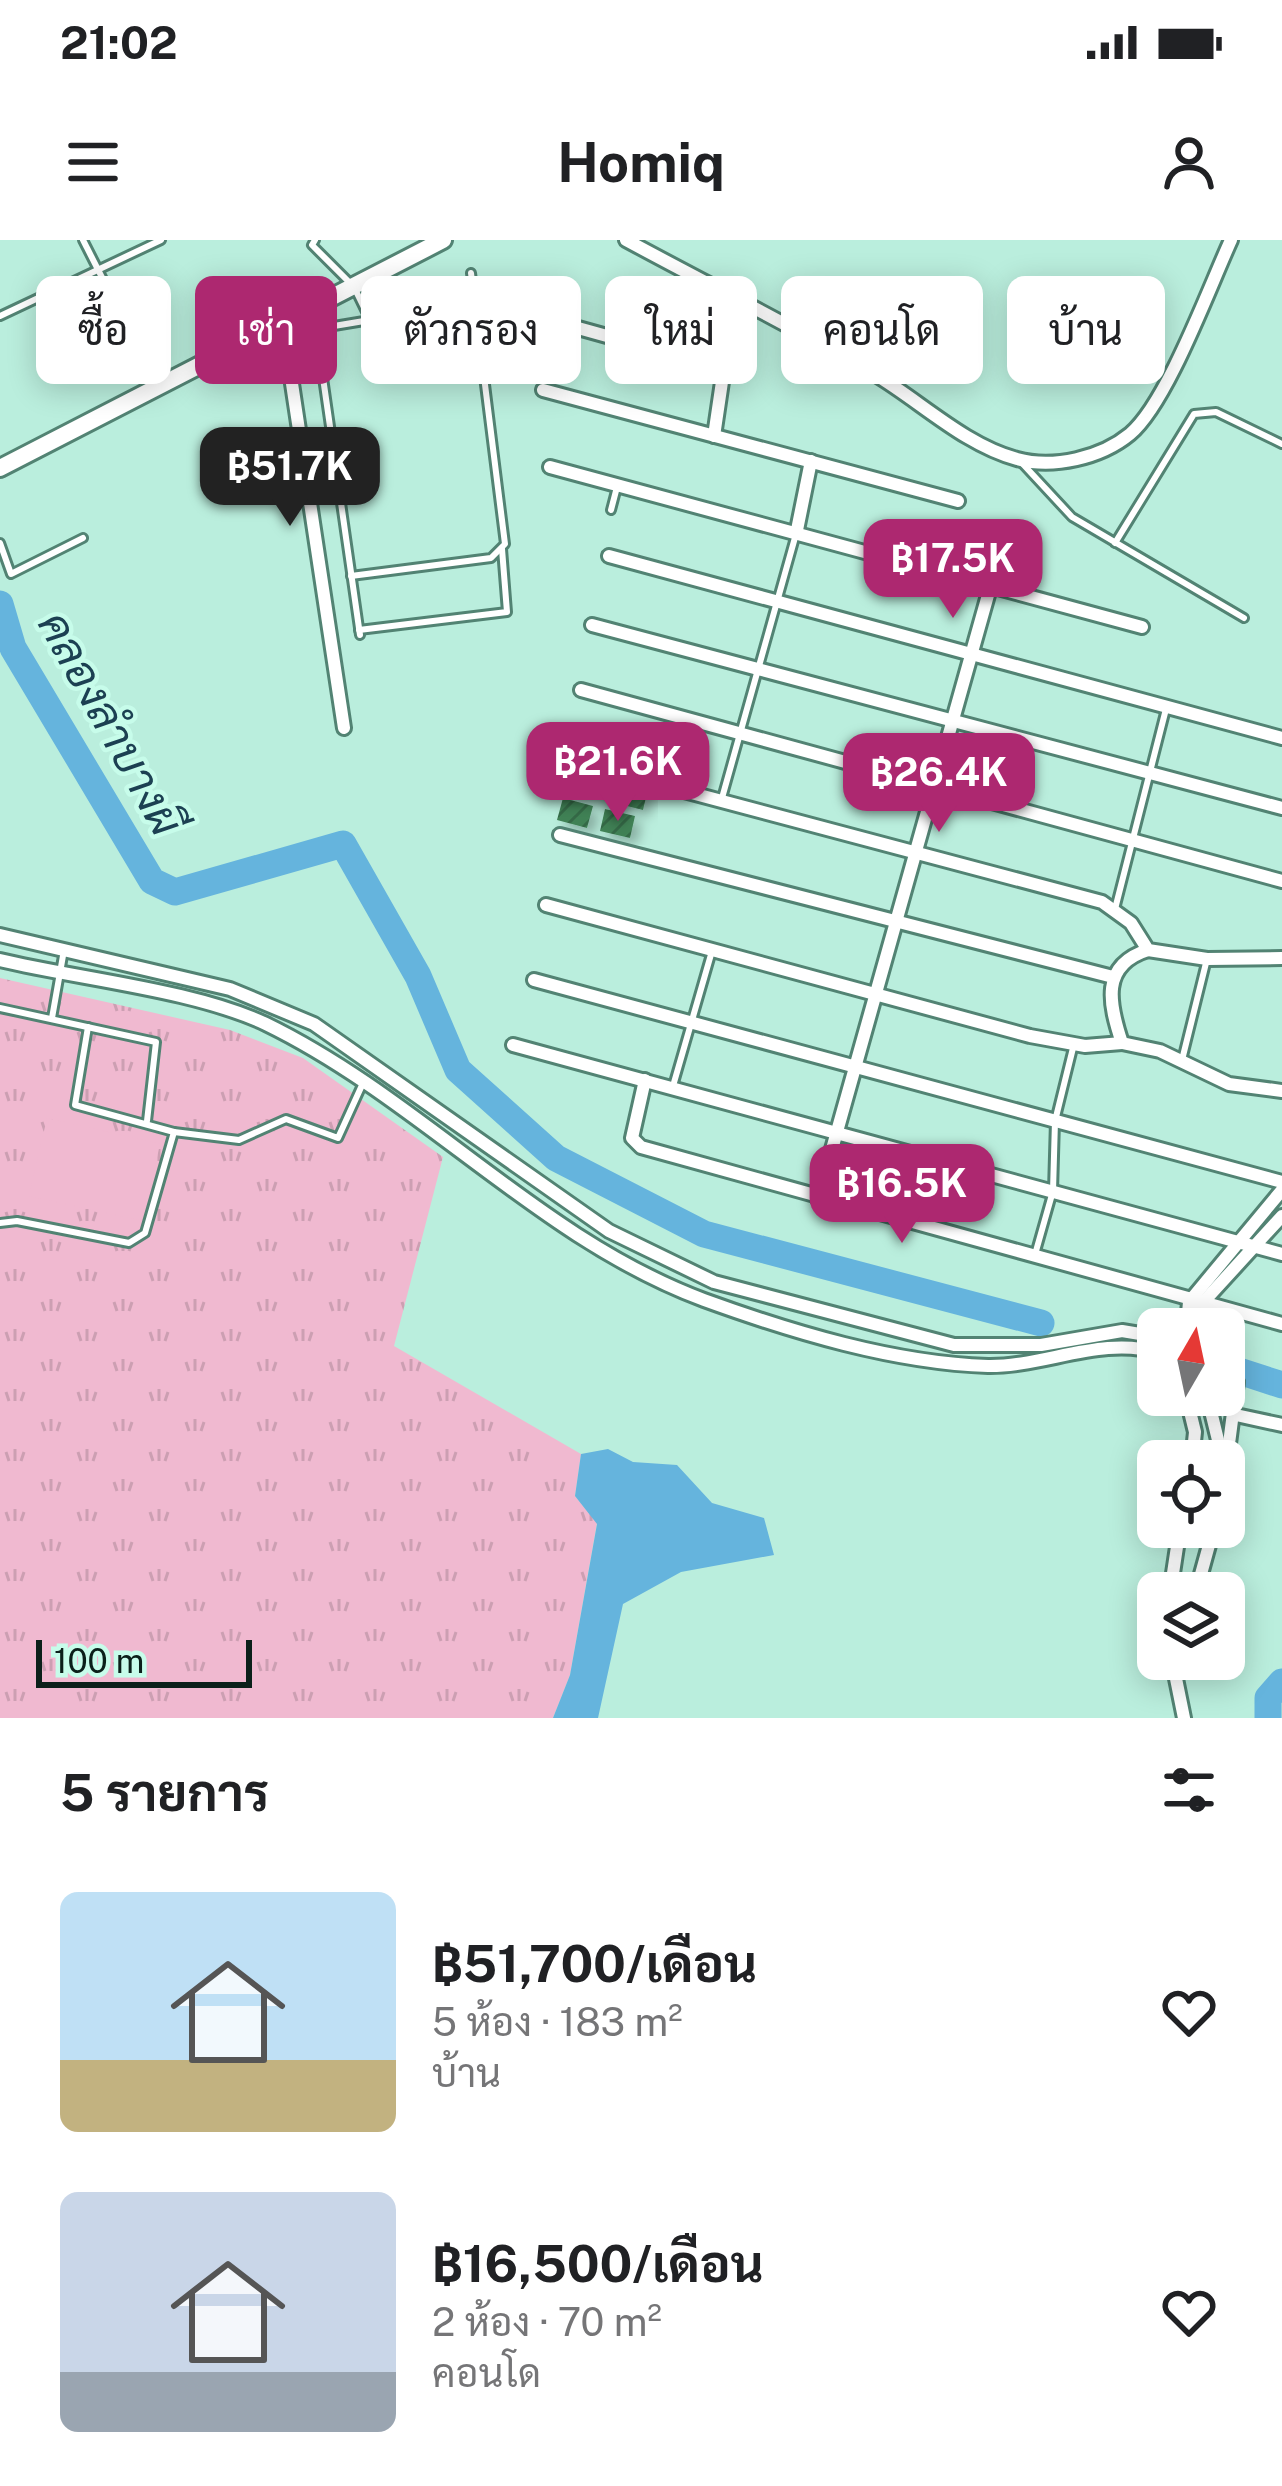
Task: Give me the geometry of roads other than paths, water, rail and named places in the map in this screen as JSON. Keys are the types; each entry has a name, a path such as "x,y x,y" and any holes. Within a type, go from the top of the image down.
{"street":[{"path":"337,296 443,240"},
{"path":"626,240 874,374 983,444 1018,460 1076,459 1131,433 1152,405 1231,240"},
{"path":"581,329 715,366 723,375 714,436"},
{"path":"2,470 195,369"},
{"path":"292,384 344,728"},
{"path":"543,390 958,501"},
{"path":"797,530 811,460"},
{"path":"550,467 797,530 1142,627"},
{"path":"609,556 1282,738"},
{"path":"818,1199 990,588"},
{"path":"592,625 1282,808"},
{"path":"581,690 1282,880"},
{"path":"571,761 1115,909 1148,950"},
{"path":"560,835 1113,977"},
{"path":"546,905 1074,1044 1122,1043 1182,1060 1229,1084 1282,1091"},
{"path":"0,935 230,989 285,1010 609,1231 715,1282 954,1345 1041,1345 1123,1331 1137,1333"},
{"path":"1122,1043 1109,998 1113,977 1125,959 1148,950 1207,959 1282,958"},
{"path":"0,960 263,1023 363,1082 571,1232 626,1265 725,1306 947,1364 1035,1364 1113,1347 1137,1350"},
{"path":"533,980 1282,1186 1249,1246"},
{"path":"513,1045 1282,1254"},
{"path":"645,1080 632,1138 641,1147 1194,1307 1282,1324"},
{"path":"1194,1307 1282,1216"},
{"path":"1241,1416 1282,1425"},
{"path":"1173,1572 1179,1548"},
{"path":"1174,1565 1199,1579 1208,1548"},
{"path":"1176,1680 1184,1718"}],"lane":[{"path":"83,240 158,388"},
{"path":"0,316 160,240"},
{"path":"310,242 354,287 361,301"},
{"path":"361,322 328,327 318,343 359,632 507,612 484,384"},
{"path":"1115,543 1194,415 1216,412 1282,444"},
{"path":"1018,460 1072,517 1244,618"},
{"path":"610,510 618,484"},
{"path":"721,801 797,530"},
{"path":"0,543 11,574 83,538"},
{"path":"351,576 490,558 502,549"},
{"path":"1115,909 1167,706"},
{"path":"52,1019 64,950"},
{"path":"673,1087 712,951"},
{"path":"1182,1060 1207,959"},
{"path":"0,1008 159,1046 147,1121"},
{"path":"88,1027 75,1105 174,1132 239,1140 286,1119 338,1138 363,1082"},
{"path":"1034,1259 1053,1191 1054,1121 1074,1044"},
{"path":"0,1223 17,1221 108,1241 139,1240 148,1224 174,1132"}],"water":[{"path":"608,1449 633,1462 677,1465 712,1503 764,1518 774,1555 681,1572 623,1604 598,1718 553,1718 570,1675 597,1524 575,1496 581,1454"}],"waterway":[{"name":"คลองลำบางผี","path":"0,604 13,648 152,881 175,892 343,844 418,976 458,1070 556,1158 704,1234 1041,1323"},
{"path":"1245,1373 1282,1385"},
{"path":"1268,1718 1268,1698 1282,1682"}]}
